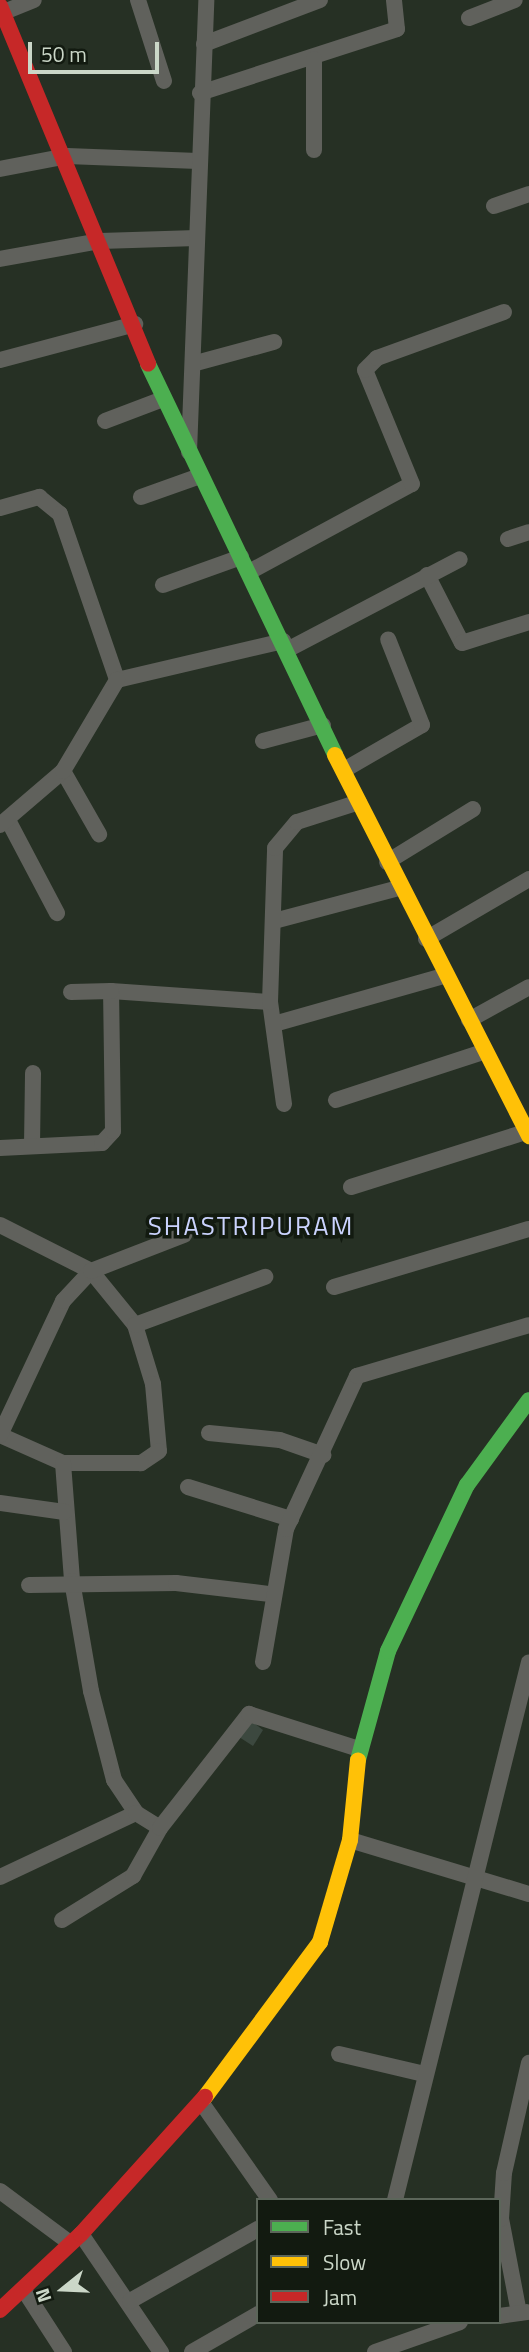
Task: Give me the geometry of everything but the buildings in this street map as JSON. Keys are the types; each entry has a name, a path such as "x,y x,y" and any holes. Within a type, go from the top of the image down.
{"street":[{"path":"34,0 1,11 67,156 163,399 285,646 399,888 528,1133 351,1187"},
{"path":"138,0 163,81"},
{"path":"189,452 197,363 198,161 206,0"},
{"path":"204,44 320,0"},
{"path":"200,93 397,29 394,0"},
{"path":"469,18 515,0"},
{"path":"314,58 314,150"},
{"path":"0,169 67,156 198,161"},
{"path":"494,206 529,194"},
{"path":"0,259 100,241 197,238"},
{"path":"249,572 412,484 365,370 377,358 504,312"},
{"path":"0,360 135,324"},
{"path":"197,363 274,342"},
{"path":"105,421 163,399"},
{"path":"141,497 200,477"},
{"path":"0,508 39,498 60,514 117,680"},
{"path":"508,539 529,532"},
{"path":"163,585 241,557"},
{"path":"57,913 5,824 63,771 117,680 285,646 460,559"},
{"path":"428,575 462,643 529,622"},
{"path":"344,770 422,725 388,639"},
{"path":"263,741 323,725"},
{"path":"63,771 99,834"},
{"path":"284,1104 270,1002 274,922 271,871 279,838 297,822 359,802"},
{"path":"387,862 473,809"},
{"path":"426,939 529,878"},
{"path":"274,922 399,888"},
{"path":"274,1024 444,976"},
{"path":"468,1020 529,987"},
{"path":"71,992 111,991 270,1002"},
{"path":"0,1148 102,1143 113,1131 111,991"},
{"path":"335,1100 483,1052"},
{"path":"32,1146 33,1073"},
{"path":"0,1226 91,1271 135,1325 153,1384 155,1459 63,1463 0,1435 63,1301 91,1271 184,1235"},
{"path":"334,1287 529,1229"},
{"path":"135,1325 265,1277"},
{"path":"263,1662 270,1594 291,1519 323,1455 357,1376 529,1325"},
{"path":"0,2310 76,2238 201,2102 320,1942 350,1840 359,1749 388,1651 467,1485 529,1400"},
{"path":"209,1433 280,1440 323,1455"},
{"path":"63,1463 64,1512 72,1581 104,1751 136,1812 160,1828"},
{"path":"188,1487 291,1519"},
{"path":"0,1503 64,1512"},
{"path":"29,1585 72,1581 176,1583 270,1594"},
{"path":"395,2198 424,2074 479,1880 529,1662"},
{"path":"62,1920 133,1876 160,1828 249,1714 359,1749"},
{"path":"0,1877 136,1812"},
{"path":"350,1840 529,1894"},
{"path":"340,2054 424,2074"},
{"path":"501,2316 524,2312 503,2249 504,2173 529,2063"},
{"path":"201,2102 269,2198"},
{"path":"0,2191 76,2238 130,2301 161,2352"},
{"path":"130,2301 256,2230"},
{"path":"24,2290 64,2352"},
{"path":"192,2352 256,2315"},
{"path":"375,2352 454,2324"}],"traffic: fast":[{"path":"148,364 335,755"},
{"path":"358,1760 388,1651 467,1485 529,1400"}],"traffic: slow":[{"path":"335,755 529,1136"},
{"path":"205,2097 320,1942 350,1840 358,1760"}],"traffic: jam":[{"path":"0,6 148,364"},
{"path":"0,2310 81,2234 205,2097"}],"district":[{"name":"SHASTRIPURAM","path":"251,1226"}]}
